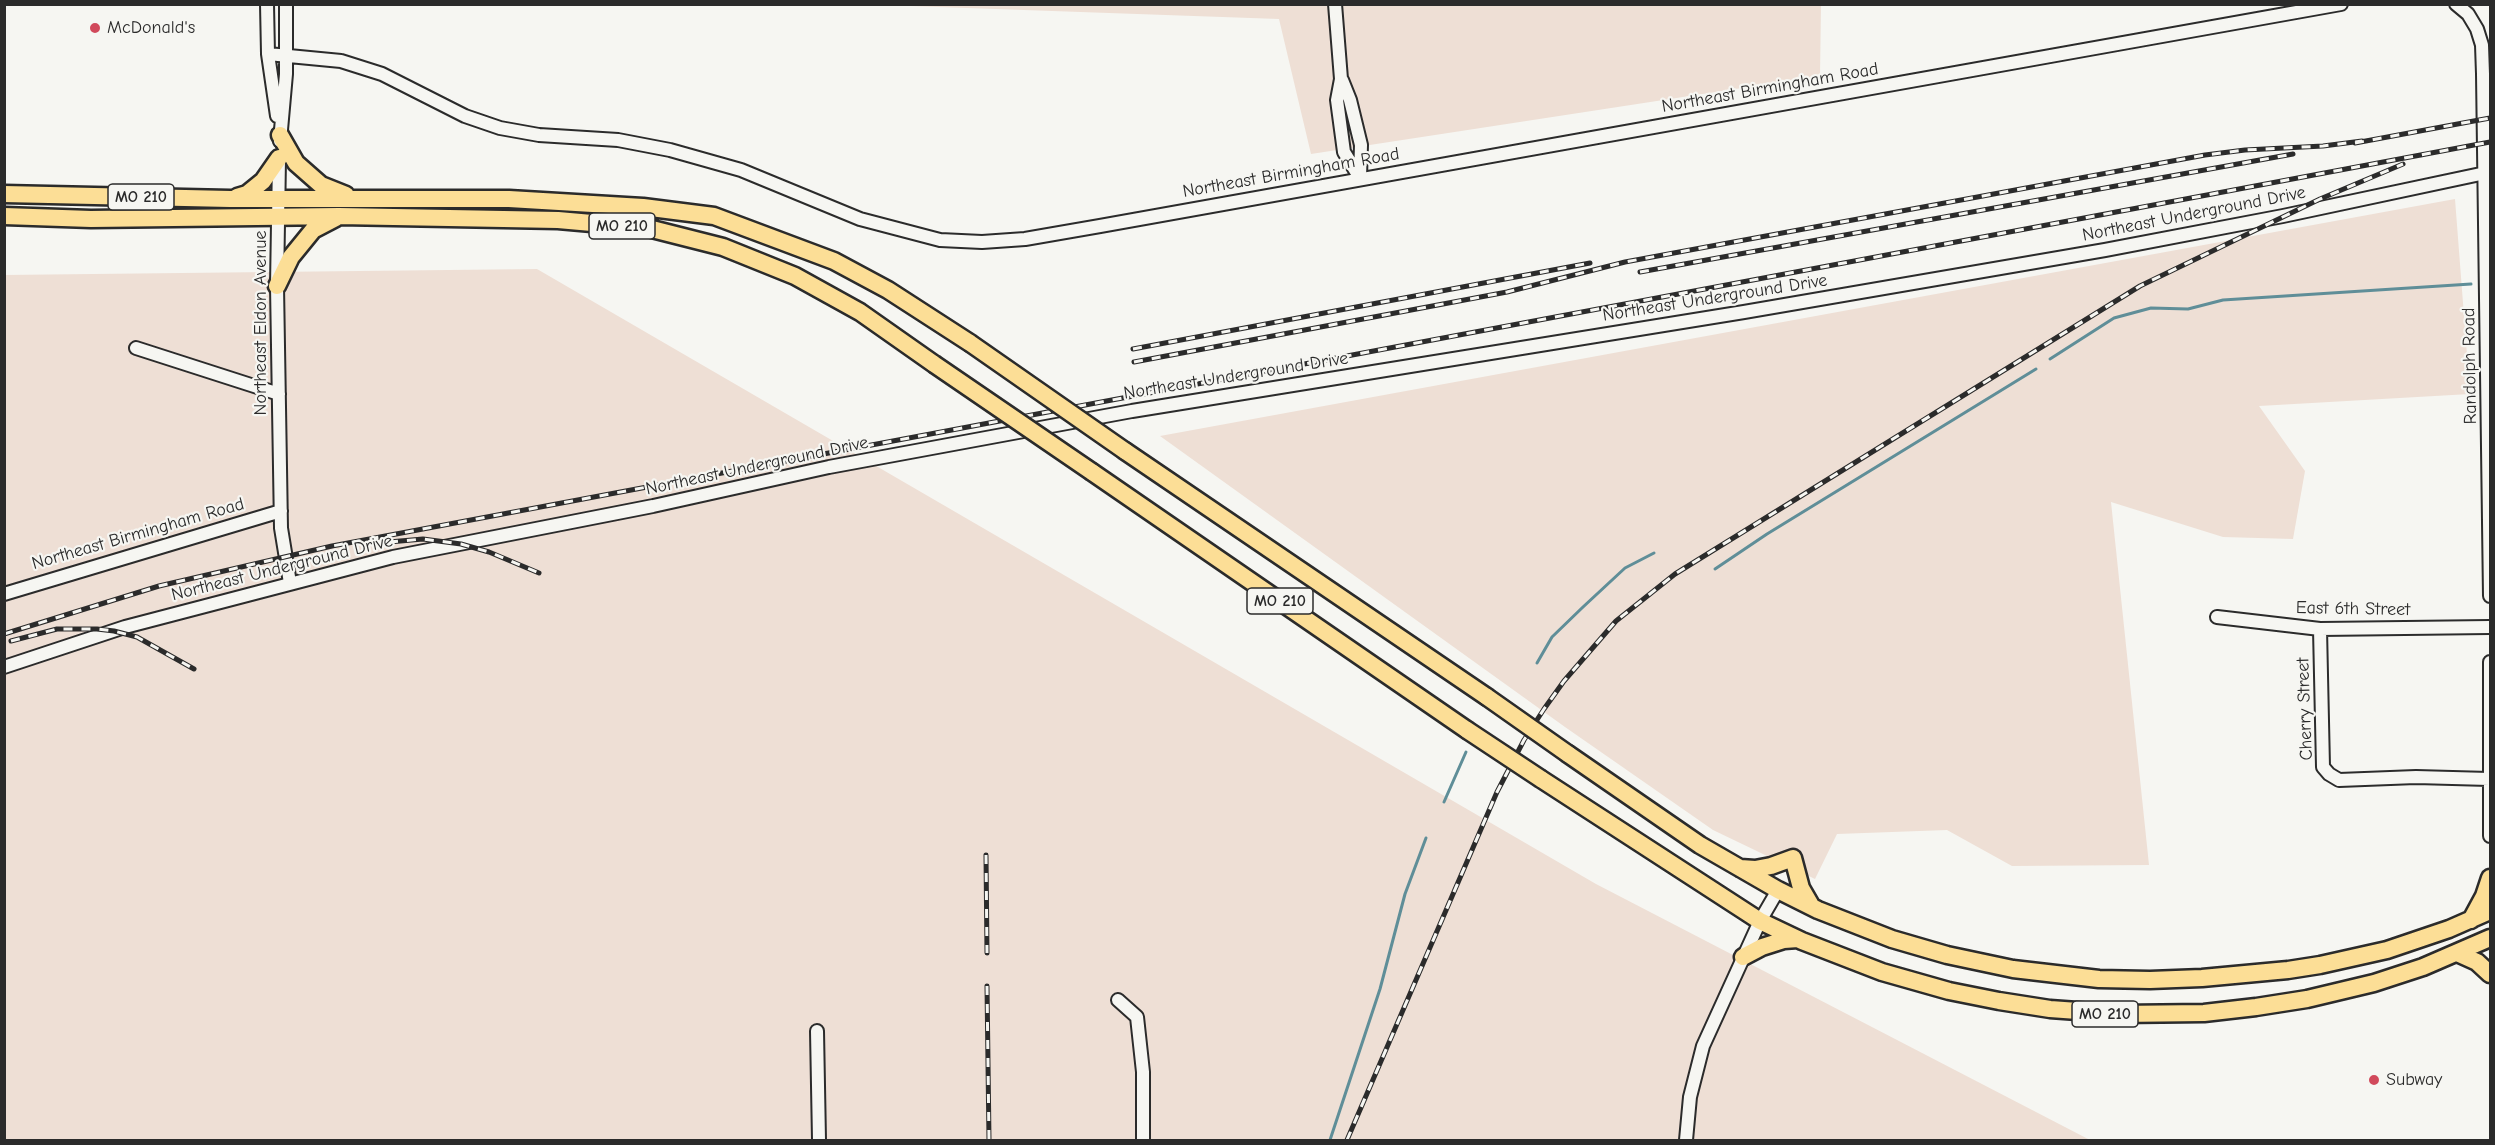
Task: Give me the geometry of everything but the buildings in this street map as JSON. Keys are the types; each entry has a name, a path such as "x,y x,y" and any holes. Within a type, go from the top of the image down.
{"highway":[{"path":"280,135 296,163 321,185 355,199"},
{"path":"230,199 255,189 270,174 279,158"},
{"name":"MO 210","path":"4,194 230,199 339,216 558,220 648,228 723,247 795,276 860,312 1467,730 1760,921 1850,961 1949,991 2041,1008 2118,1014 2212,1012 2307,999 2374,983 2457,953 2490,938"},
{"name":"MO 210","path":"4,216 91,219 278,207 355,199 509,199 643,207 714,216 834,261 888,290 970,343 1700,845 1812,907 1892,939 1963,959 2030,972 2116,980 2202,978 2320,965 2398,946 2490,912"},
{"path":"277,286 291,257 313,230 339,216"},
{"path":"1740,868 1755,869 1771,866 1792,858 1799,881 1812,907"},
{"path":"2471,920 2484,896 2490,878"},
{"path":"2490,912 2476,934 2457,953 2477,962 2490,974"},
{"path":"1743,957 1762,947 1784,940 1798,939"}],"street":[{"name":"Northeast Eldon Avenue","path":"267,4 268,54 280,135"},
{"name":"Northeast Eldon Avenue","path":"286,4 287,55 279,158 277,286 281,528 290,583"},
{"path":"1335,4 1341,79 1337,100 1344,152 1360,178"},
{"name":"Northeast Birmingham Road","path":"268,54 341,61 382,74 465,116 500,128 539,135 618,140 670,150 741,170 860,219 940,240 982,242 1025,239 2341,4"},
{"name":"Randolph Road","path":"2456,4 2468,14 2477,29 2481,45 2483,74 2487,173 2490,596"},
{"path":"1341,79 1350,100 1360,145 1360,178"},
{"name":"Northeast Underground Drive","path":"4,667 125,627 393,557 653,506 830,467 1132,411 1674,324 2105,250 2283,216 2487,173"},
{"path":"136,348 279,394"},
{"name":"Northeast Birmingham Road","path":"4,594 281,511"},
{"name":"East 6th Street","path":"2217,616 2320,629 2490,627"},
{"name":"Cherry Street","path":"2320,629 2323,767 2339,780 2416,777 2489,779"},
{"path":"2490,662 2490,836"},
{"path":"1686,1140 1690,1097 1703,1046 1760,921 1778,890"},
{"path":"1118,1000 1137,1017 1143,1072 1143,1140"},
{"path":"817,1031 819,1140"}],"shaded area":[{"path":"882,5 1821,5 1820,76 1311,154 1279,19"},
{"path":"2455,199 2470,394 2259,406 2305,471 2293,539 2223,537 2111,502 2149,865 2012,866 1947,830 1837,834 1815,879 1713,830 1565,727 1160,436"},
{"path":"537,269 1596,884 2090,1140 5,1140 4,275"}],"waterway":[{"path":"2050,359 2114,318 2151,308 2188,309 2223,300 2471,284"},
{"path":"1715,569 1767,534 2036,369"},
{"path":"1537,663 1552,637 1583,607 1625,568 1654,553"},
{"path":"1444,802 1466,752"},
{"path":"1330,1140 1380,989 1405,894 1426,838"}],"railway":[{"path":"2355,143 2490,118"},
{"path":"1134,362 1507,292 1625,262 2205,155 2362,141"},
{"path":"4,634 159,586 332,546 2490,142"},
{"path":"1640,272 2293,154"},
{"path":"1347,1140 1497,792 1524,740 1544,709 1564,681 1616,621 1675,574 2140,286 2320,199 2403,164"},
{"path":"1133,349 1590,263"},
{"path":"389,542 423,539 461,544 489,552 539,573"},
{"path":"11,641 57,629 114,631 137,637 194,669"},
{"path":"986,855 987,953"},
{"path":"987,986 989,1140"}],"place":[{"name":"McDonald's","path":"95,28"},
{"name":"Subway","path":"2374,1080"}]}
